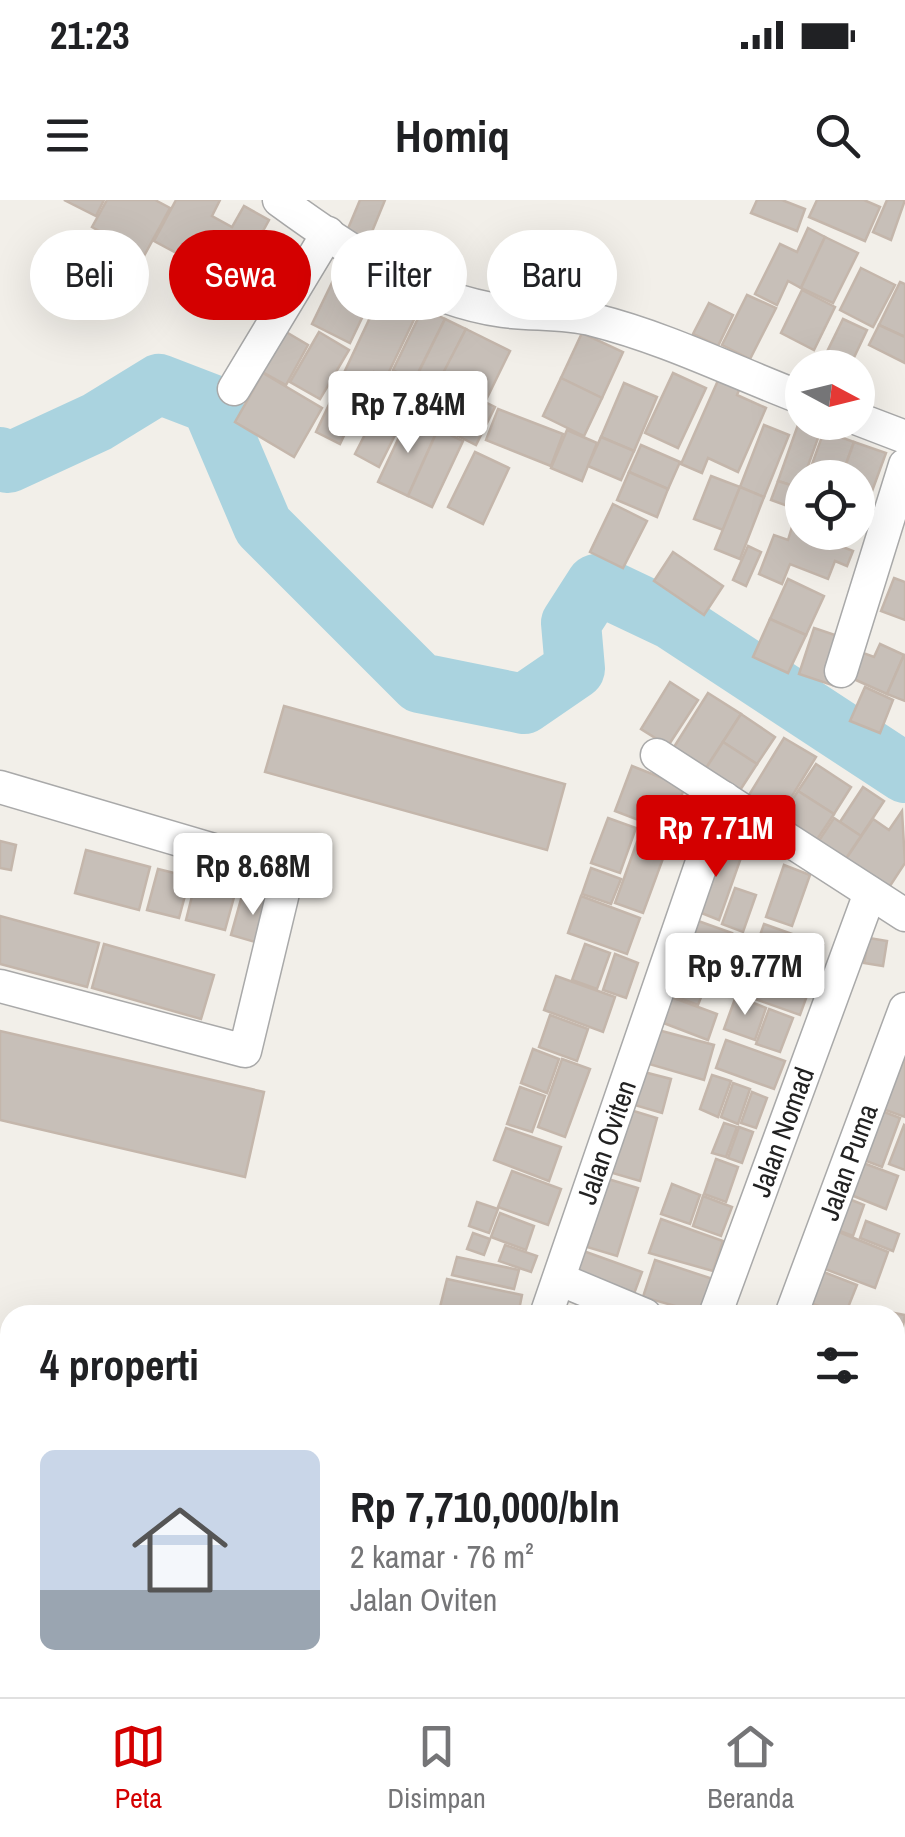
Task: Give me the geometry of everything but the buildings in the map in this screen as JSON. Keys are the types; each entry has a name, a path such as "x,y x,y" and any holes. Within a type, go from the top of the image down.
{"street":[{"path":"279,200 374,266 451,299 505,312 540,311 594,320 785,392"},
{"path":"234,389 328,233"},
{"path":"875,426 905,437"},
{"path":"841,671 905,466"},
{"path":"657,755 905,915"},
{"path":"0,786 288,872 245,1051 0,986"},
{"name":"Jalan Oviten","path":"550,1305 724,798"},
{"name":"Jalan Nomad","path":"719,1305 870,892"},
{"name":"Jalan Puma","path":"795,1305 905,1009"},
{"path":"559,1280 620,1305"}],"waterway":[{"path":"0,457 8,463 97,422 159,384 211,404 263,526 420,683 524,704 575,669 571,623 596,584 672,620 905,773"}]}
